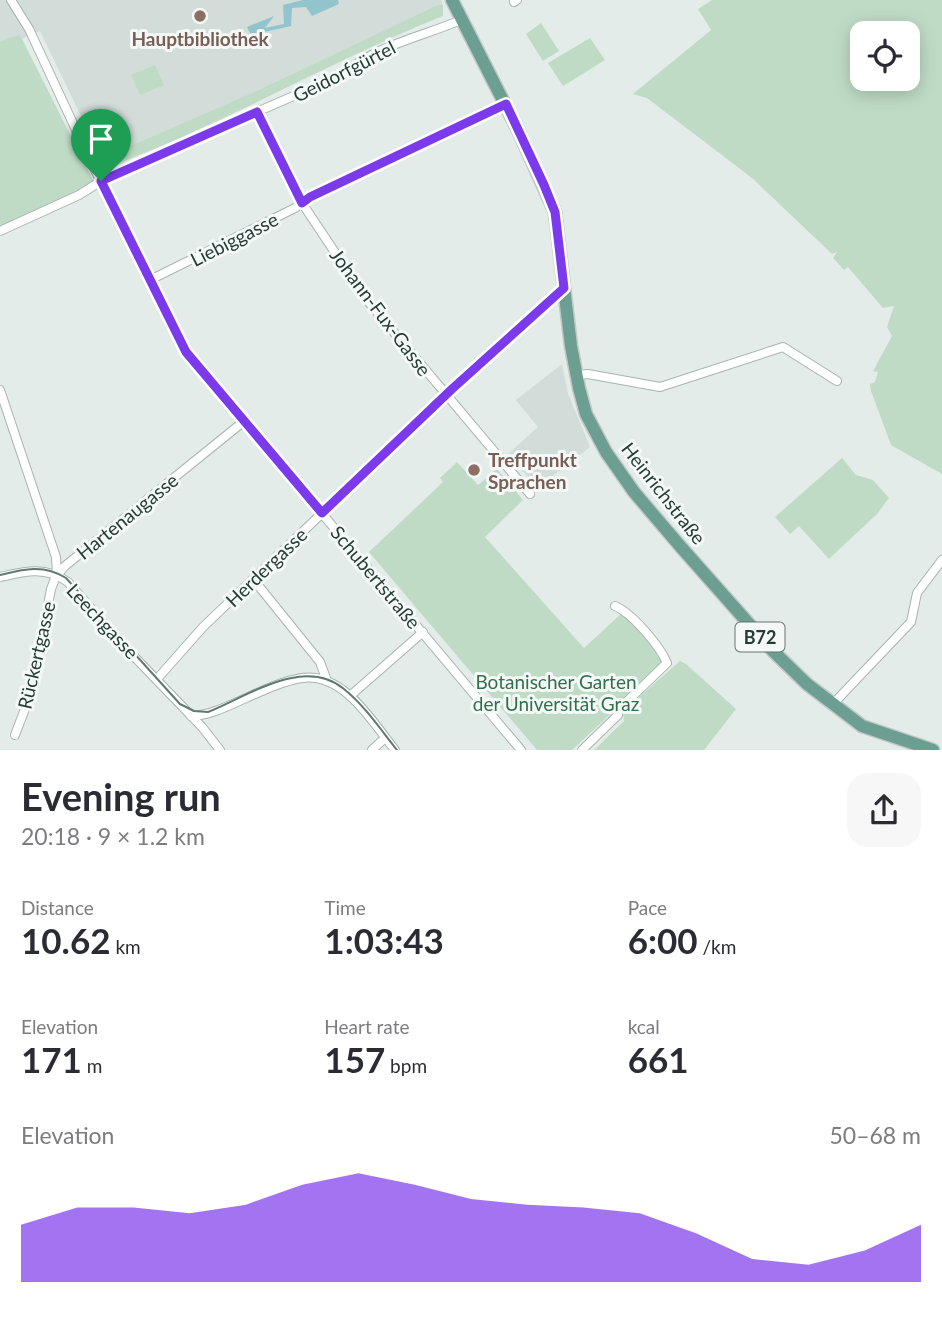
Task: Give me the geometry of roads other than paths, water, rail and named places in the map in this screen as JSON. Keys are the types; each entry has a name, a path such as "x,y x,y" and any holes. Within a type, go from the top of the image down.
{"main road":[{"name":"Heinrichstraße","path":"452,0 506,104 555,212 576,374 589,420 606,452 634,492 773,651 832,705 875,732 932,750"}],"street":[{"name":"Schubertstraße","path":"11,0 29,29 186,352 521,750"},
{"name":"Geidorfgürtel","path":"0,231 79,195 101,181 342,75 370,56 427,31 461,20"},
{"name":"Liebiggasse","path":"150,281 310,197 506,104"},
{"name":"Johann-Fux-Gasse","path":"257,112 302,203 366,299 530,494"},
{"name":"Herdergasse","path":"157,679 200,629 446,395 564,288"},
{"path":"576,374 660,387 783,347 837,381"},
{"name":"Leechgasse","path":"0,390 56,557 57,575 68,582 123,645 216,742 220,750"},
{"name":"Hartenaugasse","path":"57,575 243,422"},
{"path":"832,705 911,622 918,593 942,559"},
{"path":"0,577 35,570 57,575"},
{"name":"Rückertgasse","path":"15,735 32,693 51,589 57,575"},
{"path":"253,579 320,662 327,681"},
{"path":"582,750 618,715 617,711 667,663 635,620 615,606"},
{"path":"350,696 423,632"},
{"path":"191,716 220,709 291,680 310,677 327,681 350,696 395,750"},
{"path":"372,750 385,738"}],"water":[{"path":"303,0 338,0 339,4 312,16 306,7 292,8 291,26 251,35 247,27 274,16 265,28 284,24 283,5"}],"tram line":[{"path":"0,575 42,569 66,578 180,704 194,711 208,712 276,682 312,676 328,680 344,689 366,710 397,750"}],"place":[{"name":"Hauptbibliothek","path":"200,16"},
{"name":"Treffpunkt Sprachen","path":"474,470"}],"park label":[{"name":"Botanischer Garten der Universität Graz","path":"556,692"}]}
